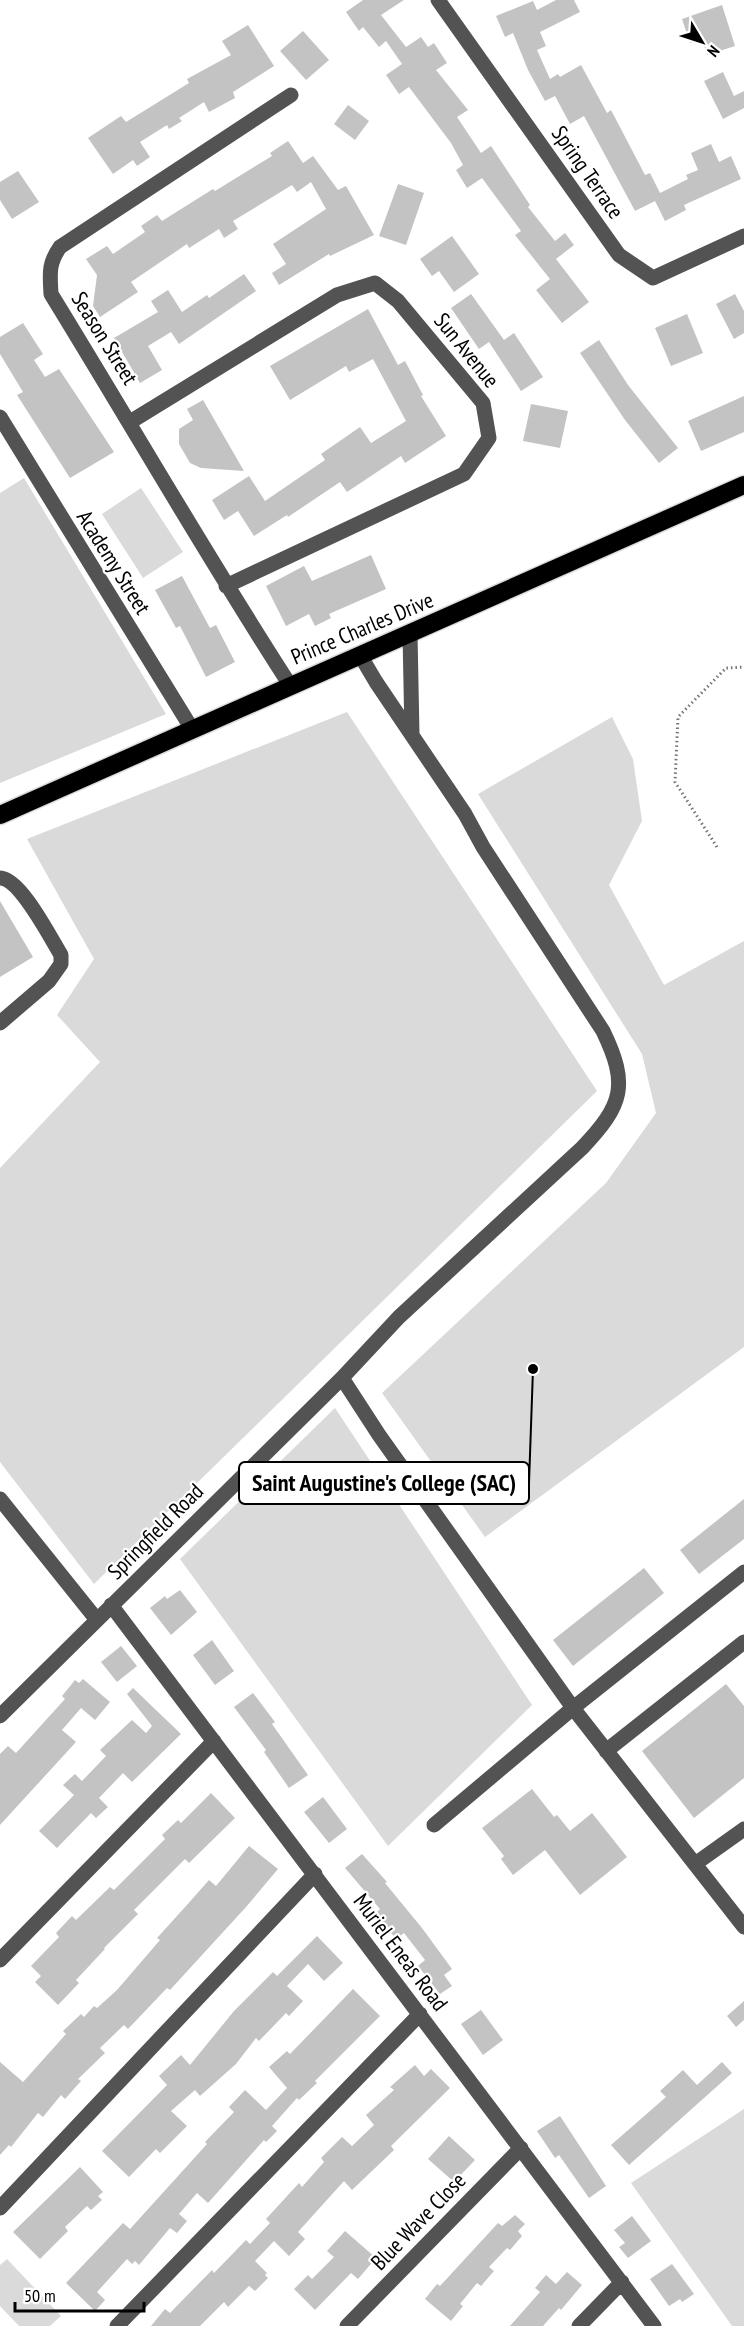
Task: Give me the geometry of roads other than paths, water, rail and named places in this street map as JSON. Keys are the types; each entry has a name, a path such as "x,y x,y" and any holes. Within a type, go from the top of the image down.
{"highway":[{"name":"Prince Charles Drive","path":"0,815 744,485"}],"street":[{"name":"Spring Terrace","path":"438,0 619,255 653,278 744,236"},
{"name":"Season Street","path":"290,685 226,586 130,422 51,294 50,274 52,258 60,247 291,95"},
{"name":"Sun Avenue","path":"130,422 337,295 375,283 398,301 483,403 489,438 464,474 226,586"},
{"name":"Academy Street","path":"0,417 192,729"},
{"path":"410,634 412,735"},
{"name":"Springfield Road","path":"0,1716 342,1378 399,1317 588,1141 613,1111 619,1091 618,1071 603,1031 483,847 465,814 360,655"},
{"path":"0,878 4,878 18,888 61,954 61,964 49,981 0,1023"},
{"path":"342,1378 378,1435 573,1708 744,1927"},
{"path":"0,1499 97,1620"},
{"path":"434,1825 573,1708 744,1572"},
{"name":"Muriel Eneas Road","path":"111,1605 654,2326"},
{"path":"606,1751 744,1642"},
{"path":"0,1960 214,1741"},
{"path":"695,1864 744,1829"},
{"path":"0,2208 315,1875"},
{"path":"117,2326 420,2014"},
{"name":"Blue Wave Close","path":"347,2326 521,2148"},
{"path":"579,2326 622,2283"}],"place":[{"name":"Saint Augustine's College (SAC)","path":"533,1369"}]}
